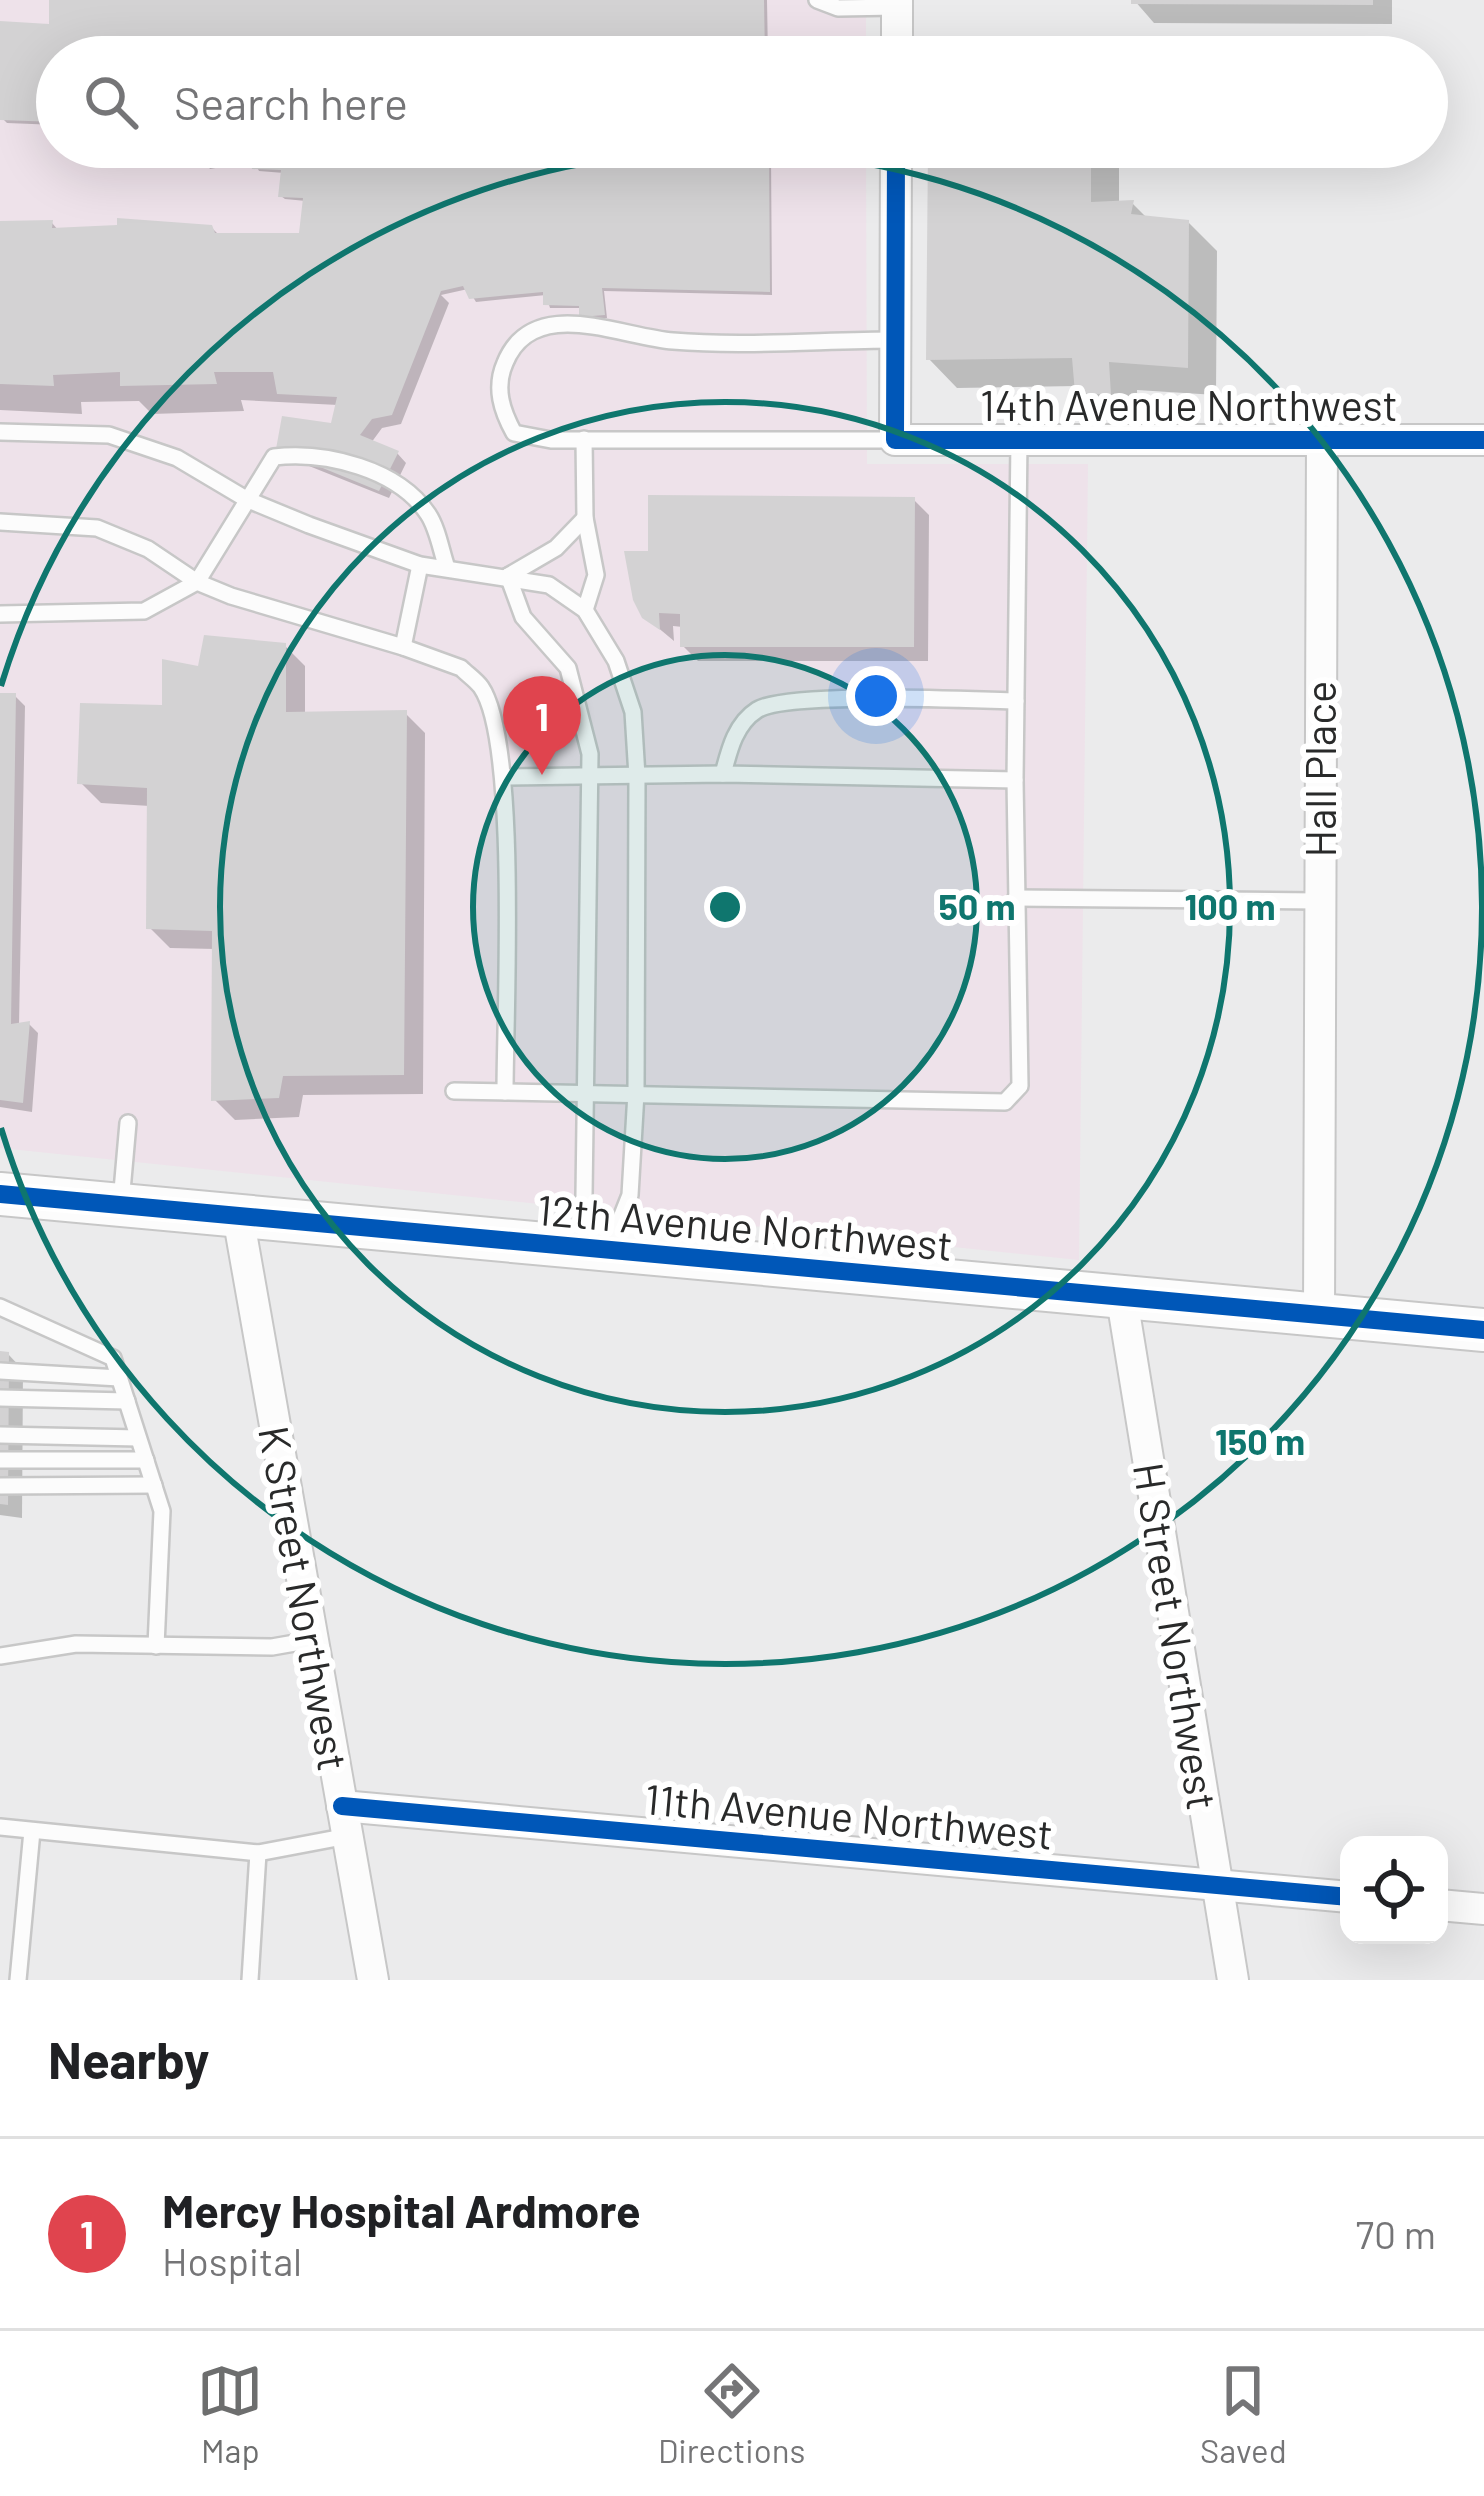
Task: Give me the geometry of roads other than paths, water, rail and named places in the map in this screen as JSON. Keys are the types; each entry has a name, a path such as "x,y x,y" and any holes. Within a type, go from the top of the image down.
{"street":[{"path":"897,4 897,36"},
{"path":"895,440 896,168"},
{"name":"Hall Place","path":"1319,1314 1322,439"},
{"name":"14th Avenue Northwest","path":"895,440 1484,440"},
{"name":"12th Avenue Northwest","path":"0,1194 1120,1293 1484,1330"},
{"name":"K Street Northwest","path":"238,1216 374,1980"},
{"name":"H Street Northwest","path":"1120,1293 1233,1980"},
{"name":"11th Avenue Northwest","path":"345,1821 1340,1896"},
{"path":"1448,1906 1484,1909"}],"lane":[{"path":"817,0 838,8 897,4"},
{"path":"895,440 551,440 514,433 500,408 501,371 510,349 524,335 557,323 612,328 671,341 896,340"},
{"path":"0,432 109,435 177,458 246,499 421,565 549,585 585,610 616,661 633,712 638,776 637,1094 630,1195 608,1251"},
{"path":"584,439 585,518 596,575 585,610"},
{"path":"454,1090 1005,1102 1020,1086 1015,780 1018,440"},
{"path":"0,614 144,611 197,582 274,457 299,454 360,467 409,490 432,518 446,568"},
{"path":"508,576 556,548 585,518"},
{"path":"0,522 98,528 148,549 197,582 460,668 482,688 504,777 505,1092"},
{"path":"403,647 421,565"},
{"path":"508,576 523,617 568,668 590,754 584,1196 608,1251"},
{"path":"723,774 734,736 758,709 796,700 1016,701"},
{"path":"504,777 723,774 1015,780"},
{"path":"1016,898 1318,901"},
{"path":"121,1205 128,1123"},
{"path":"0,1306 113,1358 162,1511 156,1646"},
{"path":"0,1372 119,1378"},
{"path":"0,1398 127,1402"},
{"path":"0,1435 138,1438"},
{"path":"0,1460 146,1460"},
{"path":"0,1486 154,1486"},
{"path":"0,1656 76,1644 272,1647 313,1640"},
{"path":"0,1827 258,1853 345,1821"},
{"path":"18,1980 32,1831"},
{"path":"250,1980 258,1853"}],"place":[{"name":"Mercy Hospital Ardmore","path":"542,775"}]}
